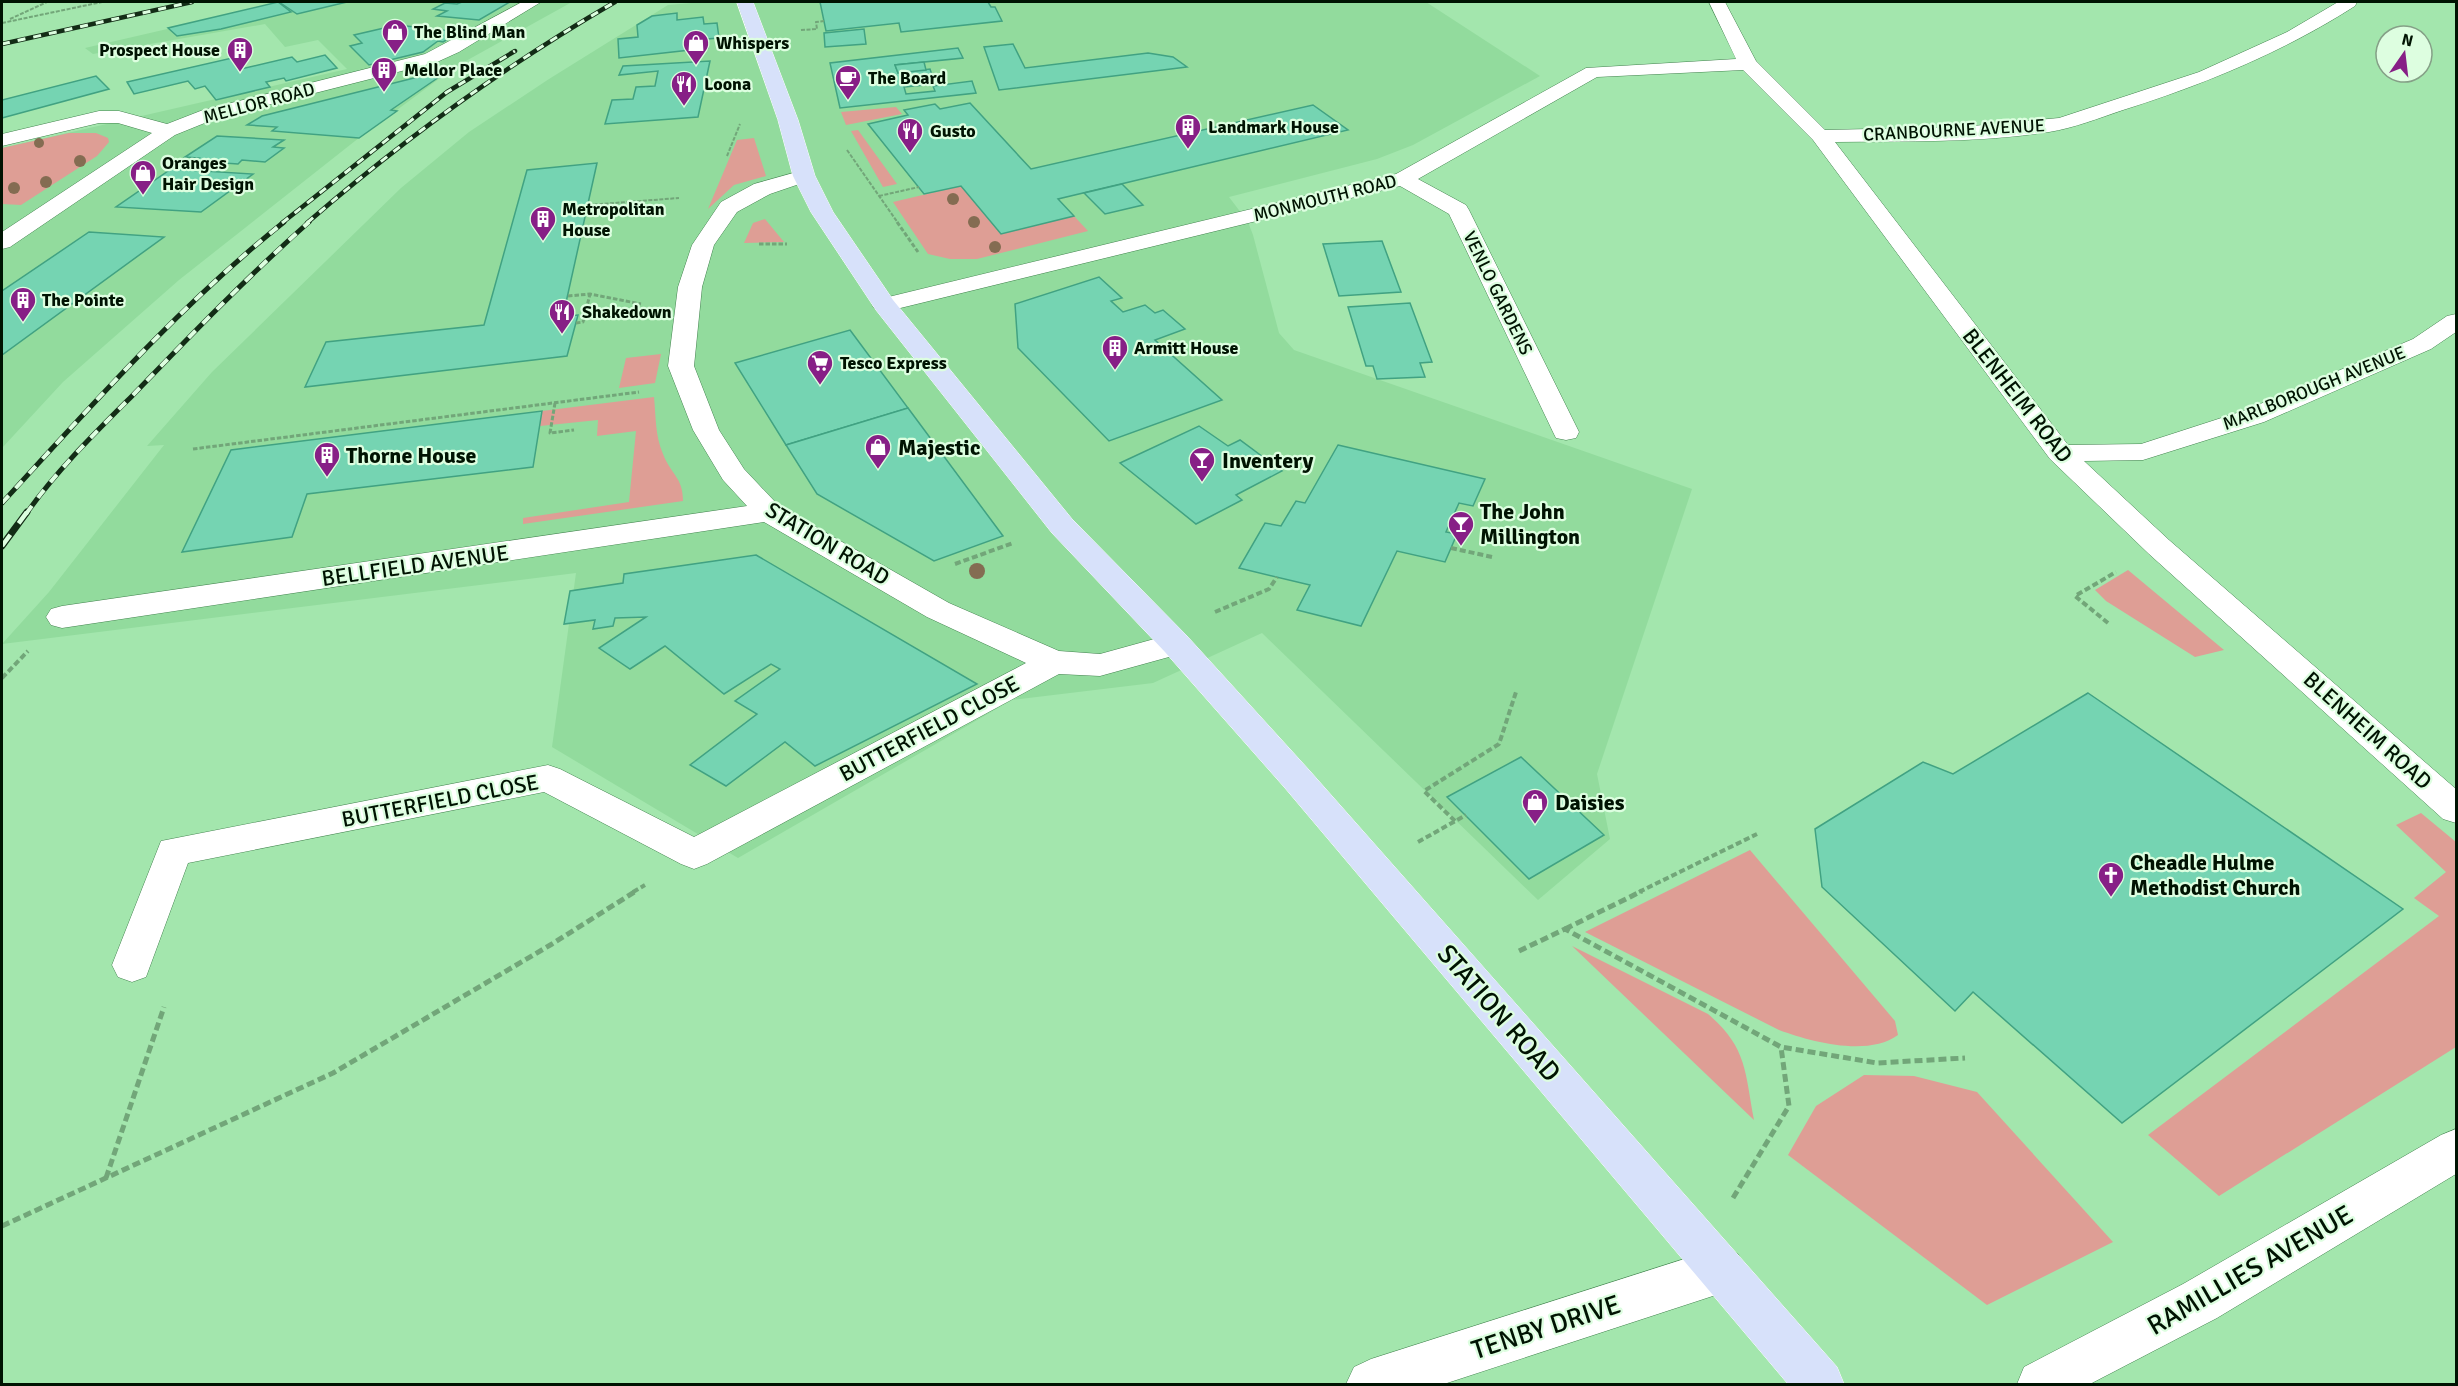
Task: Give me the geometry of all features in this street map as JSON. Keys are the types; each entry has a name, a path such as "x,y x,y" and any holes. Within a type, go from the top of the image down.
{"main road":[{"name":"STATION ROAD","path":"745,2 788,120 804,176 822,212 884,305 1062,526 1170,639 1297,779 1820,1384"}],"street":[{"name":"MELLOR ROAD","path":"2,242 168,131 210,114 431,58 453,48 533,2"},
{"name":"BLENHEIM ROAD","path":"1717,2 1748,64 1820,136 2060,453 2159,548 2457,809"},
{"name":"CRANBOURNE AVENUE","path":"1820,136 1943,134 2049,126 2176,88 2251,57 2310,28 2349,2"},
{"name":"MONMOUTH ROAD","path":"884,305 1403,179 1593,72 1748,64"},
{"path":"2,140 99,117 119,117 168,131"},
{"name":"STATION ROAD","path":"804,176 762,189 729,207 703,245 690,287 681,366 706,430 733,474 769,512 938,610 1054,662 1100,665 1170,639"},
{"name":"VENLO GARDENS","path":"1403,179 1458,210 1566,432"},
{"name":"MARLBOROUGH AVENUE","path":"2060,453 2143,452 2255,416 2422,344 2457,321"},
{"name":"BELLFIELD AVENUE","path":"62,617 769,512"},
{"name":"BUTTERFIELD CLOSE","path":"132,965 174,851 548,778 694,854 1054,662"},
{"name":"RAMILLIES AVENUE","path":"2041,1384 2200,1300 2457,1150"},
{"name":"TENBY DRIVE","path":"1371,1384 1713,1259"}],"path":[{"path":"2,23 47,2"},
{"path":"2,23 102,2"},
{"path":"810,30 817,29 816,21 824,21"},
{"path":"845,146 923,259"},
{"path":"879,196 919,187"},
{"path":"588,205 680,198"},
{"path":"576,323 583,322 590,294"},
{"path":"568,296 590,294 654,306 688,304"},
{"path":"193,449 689,386"},
{"path":"555,403 550,434 574,430"},
{"path":"896,585 1062,526"},
{"path":"1451,548 1492,557"},
{"path":"2108,623 2075,596 2159,548"},
{"path":"1170,639 1269,589 1276,577"},
{"path":"1455,821 1424,791 1499,744 1516,692"},
{"path":"1466,976 1565,930 1757,834"},
{"path":"2,1226 333,1073 552,944 694,854"},
{"path":"1565,930 1781,1047 1877,1063 1965,1058"},
{"path":"105,1178 166,1000"},
{"path":"1713,1259 1789,1106 1781,1047"}],"shaded area":[{"path":"284,2 572,2 455,67 355,141 179,280 63,382 2,448 2,148 347,69 318,40 285,47 265,24 93,54 85,48"},
{"path":"704,2 1426,2 1540,76 1413,145 1377,159 1229,197 1248,222 1279,333 1294,350 1692,489 1597,774 1610,839 1538,900 1262,633 1153,683 1012,700 738,858 552,747 576,573 2,644 49,592 164,445 147,446 212,372 401,188 469,132 668,5"},
{"path":"896,107 902,114 846,125 841,112"},
{"path":"858,130 897,184 883,187 851,131"},
{"path":"69,133 96,133 108,138 109,142 97,156 21,205 2,204 2,148"},
{"path":"754,138 766,176 734,185 708,209 737,140"},
{"path":"961,186 1001,233 1074,216 1088,231 977,259 950,259 928,254 893,202"},
{"path":"765,219 784,242 744,243 753,223"},
{"path":"661,354 655,383 619,388 626,358"},
{"path":"654,397 658,440 666,461 679,481 683,501 523,524 523,518 629,502 636,431 597,436 598,420 540,426 542,411"},
{"path":"2128,570 2224,650 2195,657 2106,601 2095,590"},
{"path":"2421,813 2456,842 2456,1047 2219,1196 2148,1135 2439,916 2414,898 2446,872 2396,825"},
{"path":"1750,850 1895,1021 1898,1035 1886,1042 1856,1046 1823,1043 1792,1035 1585,932"},
{"path":"1572,946 1708,1014 1721,1026 1737,1049 1742,1061 1754,1120"},
{"path":"1864,1075 1914,1076 1977,1092 2113,1242 1987,1305 1788,1155 1816,1106"}],"building":[{"path":"278,2 291,12 221,29 177,36 168,28"},
{"path":"279,2 347,2 297,14"},
{"path":"510,2 479,20 437,16 447,11 433,9 445,3"},
{"path":"820,2 988,2 991,7 995,7 1002,21 901,32 899,23 826,31"},
{"path":"677,13 677,20 703,17 704,24 717,23 719,38 707,39 708,48 619,58 618,39 638,37 637,25 652,16"},
{"path":"397,25 460,32 443,42 438,41 423,52 369,65 350,46 362,43 354,35"},
{"path":"864,29 866,44 825,47 824,33"},
{"path":"1013,44 1025,68 1148,53 1173,57 1187,67 999,90 984,47"},
{"path":"958,48 963,58 895,65 898,73 930,69 935,84 904,87 906,94 935,91 933,86 972,81 976,93 840,108 830,63"},
{"name":"Prospect House","path":"325,55 337,68 286,81 284,78 266,82 270,87 216,100 205,86 195,89 188,81 134,94 127,82 232,58 241,69 292,57 297,62"},
{"path":"710,61 698,117 605,124 612,100 633,99 636,87 655,86 658,71 619,75 623,66"},
{"path":"924,62 926,70 898,73 895,65"},
{"name":"Mellor Place","path":"442,75 391,110 397,111 359,138 272,131 277,127 247,125 262,116 422,76"},
{"path":"96,76 109,89 2,118 2,100"},
{"name":"Landmark House","path":"970,103 1031,169 1313,105 1348,130 1058,199 1074,216 1001,234 961,186 924,194 868,124 908,115 904,110 935,104 940,109"},
{"path":"217,136 284,140 273,147 284,148 265,162 242,160 238,164 195,161 199,158 185,157"},
{"name":"Metropolitan House","path":"597,163 563,316 578,315 567,356 305,387 326,342 484,325 527,170"},
{"path":"171,169 253,174 201,212 116,207"},
{"path":"1122,184 1143,205 1105,214 1084,193"},
{"name":"The Pointe","path":"89,232 164,237 2,355 2,291"},
{"path":"1382,241 1401,292 1339,296 1323,244"},
{"name":"Armitt House","path":"1099,277 1122,298 1111,301 1123,312 1145,305 1155,313 1163,310 1185,329 1155,340 1222,400 1109,441 1018,348 1015,304"},
{"path":"1410,303 1432,362 1420,363 1425,377 1377,379 1373,366 1366,366 1348,307"},
{"name":"Tesco Express","path":"850,330 908,408 786,445 735,363"},
{"name":"Majestic","path":"908,408 1003,536 934,561 817,494 786,445"},
{"name":"Thorne House","path":"542,411 533,467 307,494 292,537 182,552 231,450"},
{"name":"Inventery","path":"1199,426 1228,446 1240,440 1282,471 1236,495 1242,500 1196,524 1120,463"},
{"path":"1338,445 1485,479 1473,506 1459,503 1446,532 1457,534 1445,562 1397,551 1361,626 1297,610 1310,585 1239,568 1265,523 1281,526 1296,501 1305,503"},
{"path":"756,555 977,684 815,766 785,742 726,786 690,765 757,714 735,701 780,669 771,664 724,694 665,646 630,669 599,648 646,617 615,618 613,626 593,629 595,620 564,624 570,591 623,583 624,574"},
{"name":"Cheadle Hulme Methodist Church","path":"2088,693 2403,909 2122,1123 1973,992 1955,1011 1822,887 1815,829 1923,762 1953,774"},
{"name":"Daisies","path":"1521,757 1604,835 1529,879 1447,797"}],"railway":[{"path":"2,44 192,2"},
{"path":"307,223 381,162 456,105 533,52 615,2"},
{"path":"282,223 447,92 515,51"},
{"path":"2,503 103,393 173,322 209,287 284,222"},
{"path":"26,514 50,482 91,438 219,307 309,222"},
{"path":"2,546 27,512"}],"place":[{"name":"The Blind Man","path":"395,55"},
{"name":"Whispers","path":"696,66"},
{"name":"Prospect House","path":"240,73"},
{"name":"Mellor Place","path":"384,93"},
{"name":"The Board","path":"848,101"},
{"name":"Loona","path":"684,107"},
{"name":"Landmark House","path":"1188,150"},
{"name":"Gusto","path":"910,154"},
{"name":"Oranges Hair Design","path":"143,196"},
{"name":"Metropolitan House","path":"543,242"},
{"name":"The Pointe","path":"23,323"},
{"name":"Shakedown","path":"562,335"},
{"name":"Armitt House","path":"1115,371"},
{"name":"Tesco Express","path":"820,386"},
{"name":"Majestic","path":"878,470"},
{"name":"Thorne House","path":"327,478"},
{"name":"Inventery","path":"1202,483"},
{"name":"The John Millington","path":"1461,547"},
{"name":"Daisies","path":"1535,825"},
{"name":"Cheadle Hulme Methodist Church","path":"2111,898"}]}
